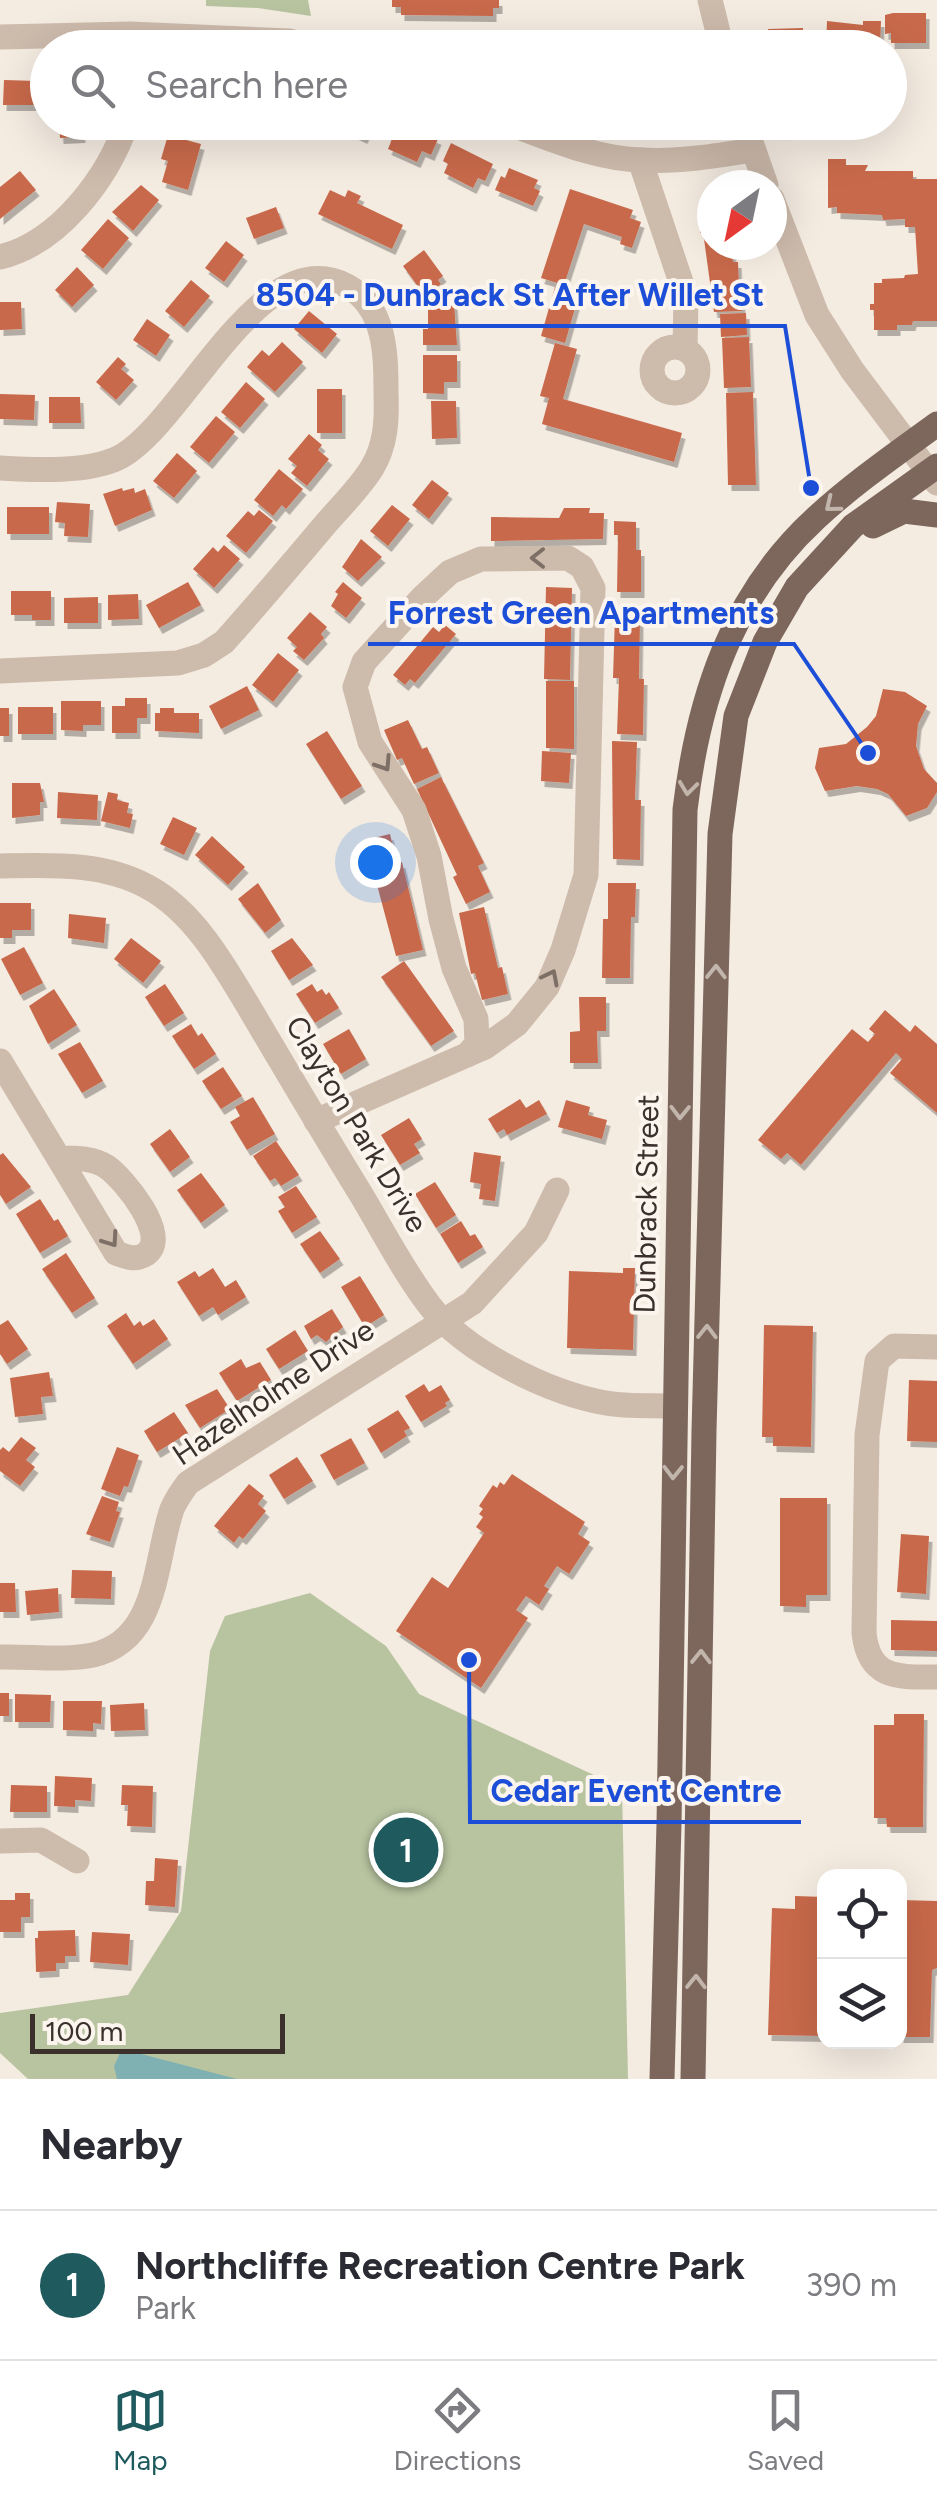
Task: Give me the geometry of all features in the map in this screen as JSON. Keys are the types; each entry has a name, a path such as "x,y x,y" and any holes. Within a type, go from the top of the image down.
{"main road":[{"name":"Dunbrack Street","path":"662,2079 685,810 700,719 712,676 731,634 778,558 816,518 937,424"},
{"path":"694,2079 704,1431 720,834 736,716 765,642 797,587 818,561 854,526 934,473"},
{"path":"818,561 887,517 920,510 937,514"}],"street":[{"path":"710,0 718,30"},
{"path":"0,37 30,38"},
{"path":"0,257 21,252 46,236 90,191 121,140"},
{"path":"558,140 600,154 640,160 700,158 752,150"},
{"path":"749,140 760,170"},
{"path":"640,160 686,298 685,349"},
{"path":"787,238 817,314 852,370 934,473"},
{"path":"0,468 78,468 120,457 145,436 262,302 286,284 307,277 331,278 354,290 371,307 381,329 387,421 372,468 224,642 204,655 178,663 0,671"},
{"path":"316,1121 476,1051 517,1024 547,987 564,950 586,876 593,588 582,568 568,558 481,559 450,572 364,662 355,688 370,742 414,810 430,856 450,952 476,1018 476,1051"},
{"name":"Clayton Park Drive","path":"0,866 64,864 120,875 166,898 196,928 232,980 429,1304 444,1322 508,1368 571,1395 608,1404 674,1406"},
{"path":"0,1061 60,1158"},
{"name":"Hazelholme Drive","path":"0,1657 90,1656 119,1646 146,1611 174,1506 188,1483 224,1456 472,1303 536,1233 557,1190"},
{"path":"937,1347 894,1346 877,1361 867,1435 864,1616 866,1652 878,1668 897,1677 937,1677"},
{"path":"0,1841 42,1840 77,1860"}],"green space":[{"path":"206,0 308,0 311,16 206,6"},
{"path":"310,1593 386,1646 419,1694 622,1788 628,2079 28,2079 0,2053 0,2013 128,1995 181,1911 210,1651 225,1616"}],"water":[{"path":"122,2049 237,2079 117,2079 114,2066"}],"building":[{"path":"392,0 499,0 499,8 493,8 493,16 401,15 401,7 392,7"},
{"path":"926,13 926,43 907,43 907,30 885,30 885,15"},
{"path":"827,21 863,25 863,21 881,21 881,30 827,30"},
{"path":"4,80 30,81 30,105 3,105"},
{"path":"167,140 201,144 188,190 162,182 168,161 161,159"},
{"path":"392,140 438,140 431,155 422,151 417,162 388,149"},
{"path":"451,143 493,164 485,181 478,178 473,188 444,173 448,164 443,161"},
{"path":"828,159 846,159 846,165 868,165 865,171 913,171 913,179 937,179 937,321 913,321 912,325 897,325 897,330 874,330 874,310 870,310 870,304 874,304 874,283 918,274 915,227 905,227 905,219 883,220 882,215 837,213 837,207 828,208"},
{"path":"509,168 538,180 534,188 540,191 533,206 495,190"},
{"path":"20,171 36,190 0,219 0,187"},
{"path":"141,185 159,200 133,231 112,212"},
{"path":"570,189 633,210 630,218 641,222 632,248 620,244 622,237 584,224 564,285 541,278"},
{"path":"330,190 345,197 348,190 361,196 357,203 403,225 392,249 318,214"},
{"path":"276,207 284,228 254,239 246,218"},
{"path":"108,219 129,238 103,269 81,250"},
{"path":"226,241 244,255 224,282 205,268"},
{"path":"424,250 443,276 438,280 441,284 425,296 403,266"},
{"path":"707,260 738,262 742,311 714,312"},
{"path":"77,267 94,285 72,307 55,290"},
{"path":"191,280 210,296 184,327 165,311"},
{"path":"555,287 579,294 565,343 541,336"},
{"path":"0,302 21,302 22,329 0,330"},
{"path":"428,303 454,303 457,345 423,345 423,329 428,329"},
{"path":"309,311 337,334 322,353 294,329"},
{"path":"746,313 747,335 721,337 720,314"},
{"path":"147,319 170,335 156,356 133,340"},
{"path":"749,337 751,387 724,388 722,338"},
{"path":"282,342 303,362 275,392 247,367 262,350 269,356"},
{"path":"555,343 577,349 563,399 682,433 674,462 542,424 549,398 540,396"},
{"path":"423,355 457,355 457,382 444,382 444,394 423,393"},
{"path":"118,357 126,364 121,369 134,380 116,400 96,382"},
{"path":"246,382 265,399 240,428 221,412"},
{"path":"317,389 342,389 342,433 317,433"},
{"path":"753,392 756,485 728,485 726,393"},
{"path":"0,394 35,395 34,420 0,419"},
{"path":"49,397 80,397 81,423 49,423"},
{"path":"431,401 456,401 457,438 432,439"},
{"path":"216,416 235,432 209,463 190,447"},
{"path":"309,434 322,445 318,450 329,459 307,486 291,473 297,466 288,459"},
{"path":"177,453 197,471 174,498 153,481"},
{"path":"279,469 303,489 286,509 282,505 273,516 254,500"},
{"path":"432,480 449,493 429,519 412,505"},
{"path":"134,488 135,493 145,489 152,510 115,526 103,494"},
{"path":"57,502 90,504 88,537 64,536 65,523 55,522"},
{"path":"392,505 410,519 388,546 370,531"},
{"path":"7,507 49,507 49,534 7,534"},
{"path":"564,508 590,508 589,513 604,513 603,539 491,541 491,517 559,518"},
{"path":"259,510 273,521 246,553 226,536 248,511 254,516"},
{"path":"614,521 636,522 641,592 617,592 618,535 614,535"},
{"path":"361,539 382,557 358,581 342,567"},
{"path":"224,545 240,559 214,588 193,569 213,547 218,552"},
{"path":"188,582 201,605 159,628 146,605"},
{"path":"343,582 362,598 346,618 331,606"},
{"path":"546,587 572,588 570,680 544,679"},
{"path":"11,591 51,591 51,620 11,615"},
{"path":"138,594 139,619 108,620 108,595"},
{"path":"98,597 98,623 64,623 64,598"},
{"path":"310,612 327,627 321,634 324,638 304,660 293,651 297,647 287,638"},
{"path":"615,616 640,617 643,735 617,734 619,678 613,678"},
{"path":"445,625 456,634 415,683 410,679 405,685 393,675 433,627 439,632"},
{"path":"278,653 299,670 273,702 252,685"},
{"path":"546,681 574,681 574,749 546,748"},
{"path":"247,686 259,710 221,729 209,706"},
{"path":"883,689 905,692 927,706 918,724 916,746 924,769 937,783 937,792 927,808 906,816 888,794 877,789 857,786 825,791 815,768 819,748 846,744 867,727 876,716"},
{"path":"125,698 147,698 147,718 137,718 137,733 112,733 112,706 125,706"},
{"path":"61,701 101,701 101,725 83,725 83,731 61,730"},
{"path":"18,707 53,707 53,734 18,734"},
{"path":"0,708 9,708 9,736 0,736"},
{"path":"160,708 174,708 174,713 199,713 199,733 155,731 155,713 160,713"},
{"path":"408,720 439,773 414,784 402,758 397,760 384,730"},
{"path":"327,731 362,786 341,799 306,744"},
{"path":"612,741 637,742 635,800 641,800 640,860 613,859"},
{"path":"542,751 571,753 569,783 541,781"},
{"path":"441,777 484,863 478,866 490,892 466,904 453,877 457,875 417,789"},
{"path":"12,783 40,783 44,802 40,802 40,815 12,818"},
{"path":"58,792 98,795 97,820 57,818"},
{"path":"108,792 129,803 127,813 133,814 130,828 101,821"},
{"path":"173,817 197,828 184,855 160,844"},
{"path":"390,834 397,863 402,862 423,950 396,956 365,840"},
{"path":"212,836 245,867 228,885 195,855"},
{"path":"258,883 281,920 265,933 238,899"},
{"path":"608,883 636,883 630,978 602,978"},
{"path":"0,903 31,903 31,930 12,930 12,938 0,938"},
{"path":"484,907 508,994 482,1000 475,973 471,974 459,913"},
{"path":"69,914 106,918 104,943 68,938"},
{"path":"131,938 161,961 143,983 114,959"},
{"path":"292,938 313,965 289,980 271,951"},
{"path":"24,947 43,983 20,995 1,959"},
{"path":"404,961 454,1031 431,1046 381,977"},
{"path":"165,984 184,1013 164,1026 145,997"},
{"path":"312,984 317,992 329,992 339,1008 315,1023 296,994"},
{"path":"54,989 77,1025 48,1044 29,1006"},
{"path":"579,997 606,997 606,1031 597,1031 598,1063 570,1063 570,1032 580,1031"},
{"path":"885,1010 910,1032 915,1025 937,1044 937,1113 890,1073 902,1059 896,1053 801,1165 787,1153 781,1159 758,1140 852,1029 868,1042 875,1034 869,1029"},
{"path":"191,1024 216,1054 194,1069 172,1036"},
{"path":"349,1029 366,1059 341,1074 323,1044"},
{"path":"80,1042 103,1081 82,1093 58,1054"},
{"path":"223,1067 242,1096 221,1109 202,1081"},
{"path":"253,1097 275,1134 247,1150 230,1122 240,1116 235,1107"},
{"path":"520,1099 526,1108 539,1100 547,1114 507,1135 504,1129 497,1133 488,1119"},
{"path":"566,1100 590,1107 588,1115 607,1120 602,1139 558,1127"},
{"path":"409,1118 422,1139 414,1144 420,1153 400,1165 381,1135"},
{"path":"170,1129 190,1157 170,1172 150,1144"},
{"path":"276,1141 299,1175 281,1186 275,1178 270,1181 253,1156"},
{"path":"474,1152 501,1156 495,1201 479,1199 481,1184 470,1182"},
{"path":"3,1153 31,1187 6,1204 0,1195"},
{"path":"201,1173 225,1205 201,1223 177,1190"},
{"path":"435,1182 456,1215 436,1228 415,1194"},
{"path":"296,1186 317,1217 292,1233 278,1211 285,1207 278,1197"},
{"path":"40,1199 68,1236 40,1253 16,1214"},
{"path":"461,1221 483,1247 458,1263 440,1234"},
{"path":"320,1231 340,1259 320,1273 300,1244"},
{"path":"66,1253 95,1298 72,1313 42,1269"},
{"path":"213,1268 225,1287 236,1280 246,1297 218,1315 213,1307 199,1316 177,1282 195,1271 199,1277"},
{"path":"623,1268 635,1268 633,1350 567,1348 569,1271 623,1273"},
{"path":"360,1276 384,1315 365,1327 341,1287"},
{"path":"332,1309 343,1327 326,1342 317,1335 311,1339 304,1326"},
{"path":"126,1313 134,1326 154,1319 168,1339 133,1364 107,1326"},
{"path":"8,1320 28,1349 7,1364 0,1354 0,1325"},
{"path":"764,1325 813,1326 811,1447 773,1446 773,1437 762,1437"},
{"path":"295,1330 308,1351 279,1369 266,1349"},
{"path":"241,1359 246,1368 260,1362 271,1380 237,1401 219,1373"},
{"path":"49,1372 53,1396 41,1397 43,1414 15,1417 10,1378"},
{"path":"909,1380 937,1381 937,1442 907,1441"},
{"path":"424,1384 429,1392 441,1385 450,1400 421,1422 405,1396"},
{"path":"217,1389 230,1409 200,1428 185,1405"},
{"path":"398,1410 410,1428 404,1431 407,1436 381,1453 367,1429"},
{"path":"174,1412 188,1433 157,1452 144,1431"},
{"path":"21,1437 36,1448 26,1460 35,1467 20,1486 0,1471 0,1450 3,1447 9,1452"},
{"path":"351,1438 365,1463 334,1480 320,1455"},
{"path":"117,1447 139,1455 128,1487 124,1486 120,1496 101,1489"},
{"path":"297,1457 313,1481 284,1499 269,1475"},
{"path":"512,1474 585,1522 578,1534 590,1542 569,1574 557,1566 544,1586 549,1589 539,1605 526,1596 516,1610 528,1618 481,1688 396,1631 432,1577 448,1588 484,1533 476,1527 483,1517 479,1506 493,1485 504,1485"},
{"path":"249,1484 264,1496 258,1504 266,1511 243,1539 239,1536 234,1543 214,1526"},
{"path":"102,1496 119,1502 116,1511 120,1512 110,1542 86,1534"},
{"path":"780,1498 827,1498 827,1595 806,1595 806,1607 780,1606"},
{"path":"901,1534 929,1536 926,1594 897,1592"},
{"path":"72,1570 112,1571 111,1599 71,1598"},
{"path":"0,1583 15,1583 16,1612 0,1612"},
{"path":"58,1588 59,1612 27,1615 25,1591"},
{"path":"891,1620 937,1621 937,1651 891,1650"},
{"path":"0,1693 9,1693 9,1716 0,1716"},
{"path":"15,1694 51,1695 50,1722 15,1722"},
{"path":"63,1701 102,1701 101,1724 93,1723 93,1731 63,1730"},
{"path":"144,1703 145,1730 111,1731 110,1705"},
{"path":"894,1714 924,1714 923,1827 887,1827 886,1818 874,1818 874,1725 894,1725"},
{"path":"55,1776 92,1778 91,1801 75,1800 75,1807 54,1806"},
{"path":"11,1785 47,1786 47,1812 10,1812"},
{"path":"122,1785 153,1786 152,1827 127,1826 128,1805 121,1805"},
{"path":"155,1858 178,1860 175,1907 145,1905 146,1881 154,1881"},
{"path":"15,1893 30,1893 30,1917 21,1917 21,1932 0,1932 0,1900 15,1900"},
{"path":"795,1896 817,1897 817,2036 768,2035 772,1908 795,1909"},
{"path":"907,1900 937,1901 937,1968 932,1970 930,2037 907,2037"},
{"path":"75,1930 76,1956 65,1956 65,1963 56,1963 56,1971 36,1972 38,1931"},
{"path":"92,1932 130,1934 128,1965 90,1962"}],"place":[{"name":"8504 - Dunbrack St After Willet St","path":"811,488"},
{"name":"Forrest Green Apartments","path":"868,753"},
{"name":"Cedar Event Centre","path":"469,1660"},
{"name":"Northcliffe Recreation Centre Park","path":"406,1850"}]}
